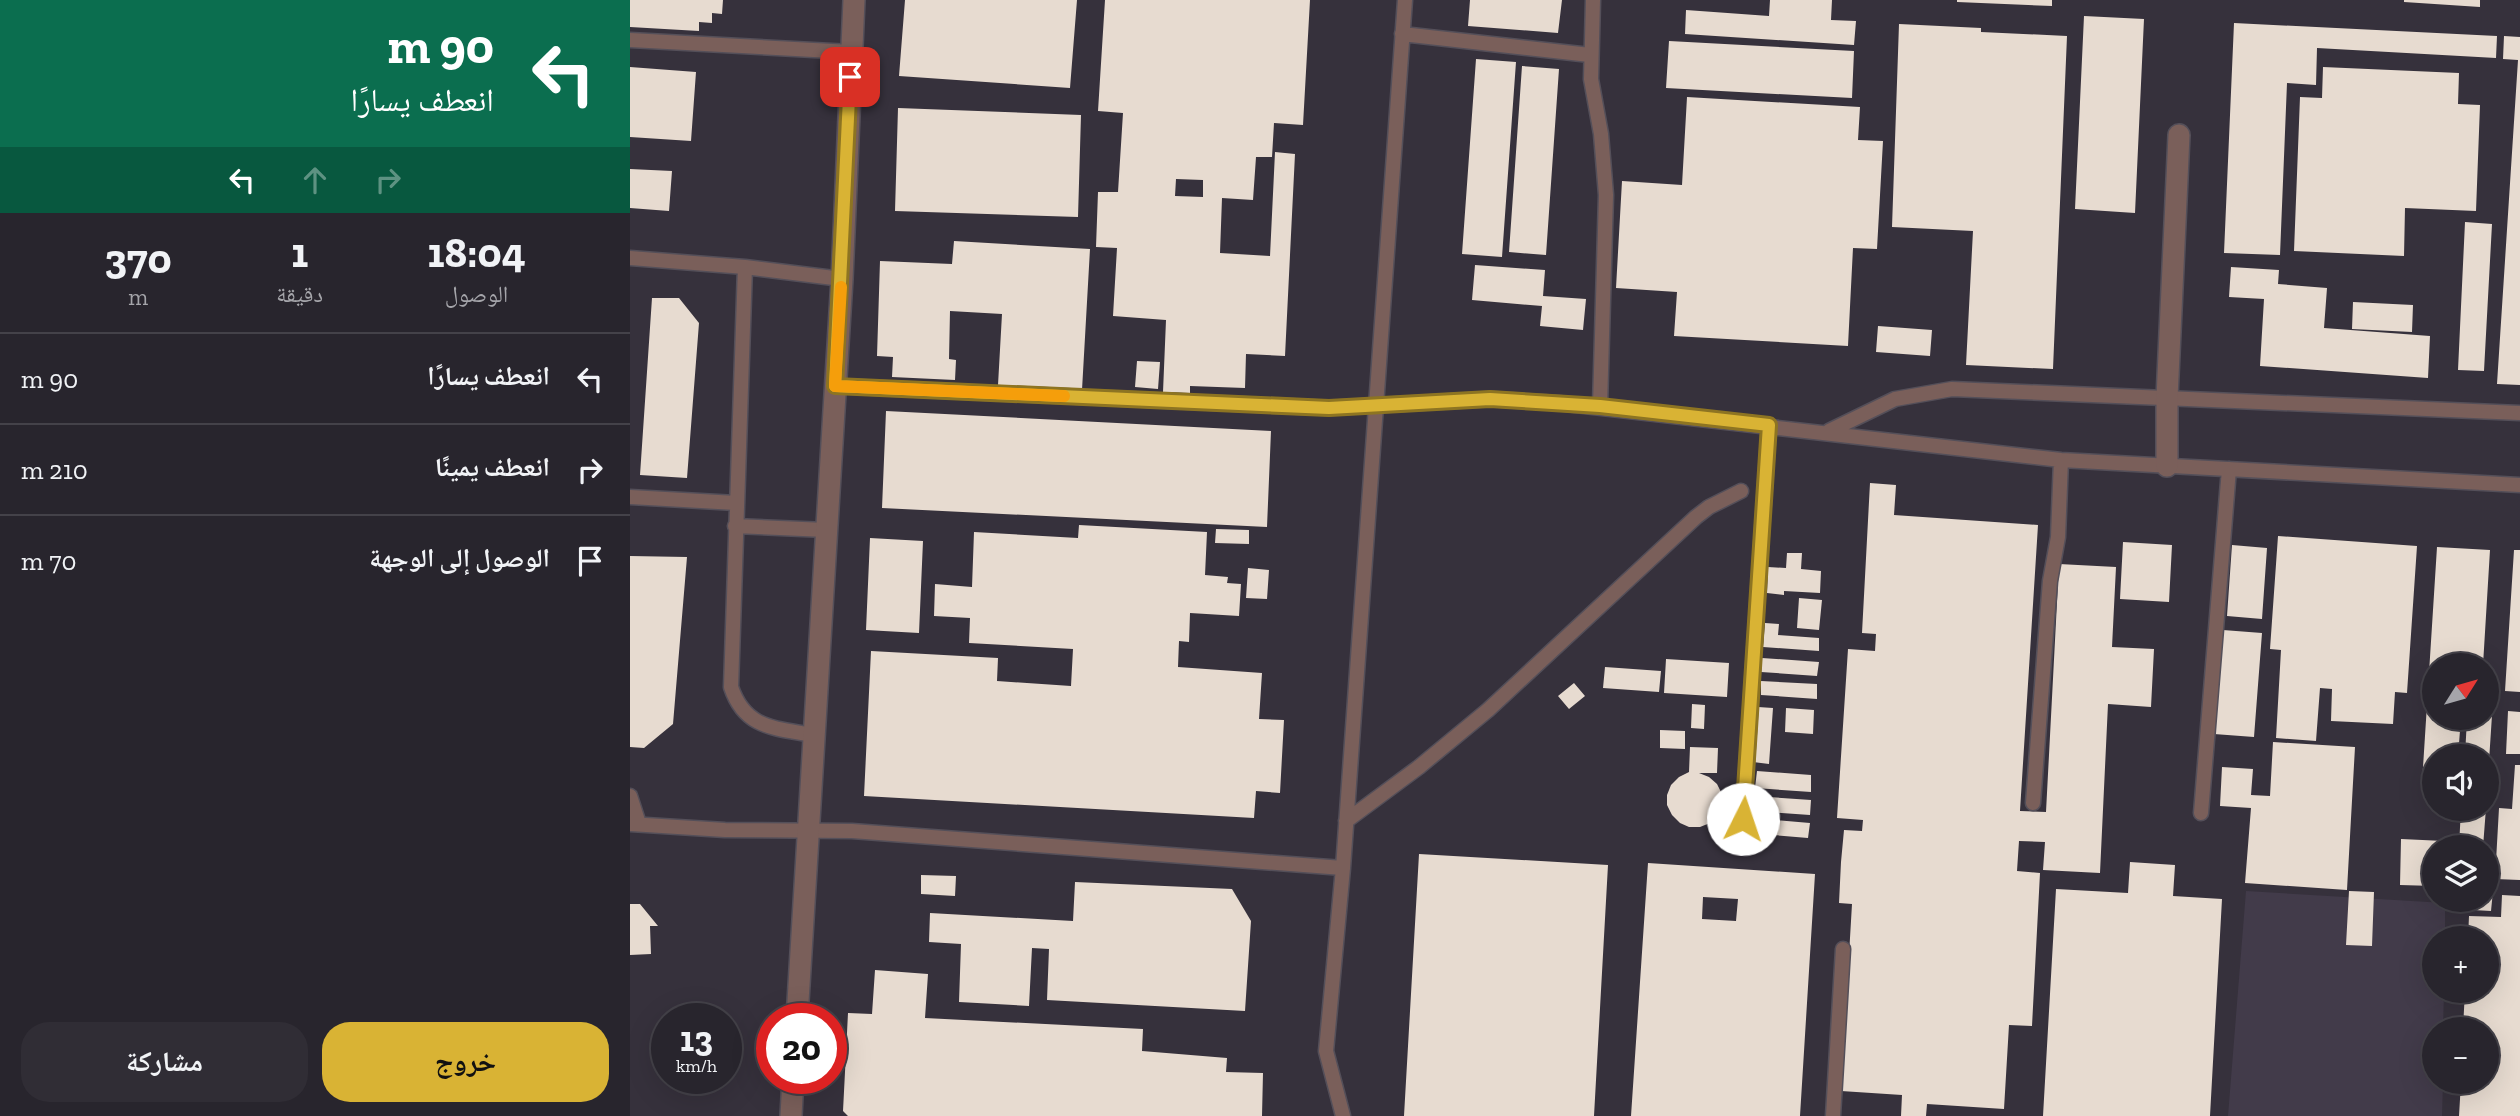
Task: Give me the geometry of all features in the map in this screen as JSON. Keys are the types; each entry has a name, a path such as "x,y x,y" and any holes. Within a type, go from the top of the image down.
{"street":[{"path":"798,1003 842,279 854,0"},
{"path":"2167,466 2167,398 2179,135"},
{"path":"791,1116 792,1094"}],"lane":[{"path":"1343,1116 1326,1051 1343,868 1405,0"},
{"path":"1593,0 1591,79 1604,154 1606,195 1600,406"},
{"path":"1402,34 1590,55"},
{"path":"630,40 851,52"},
{"path":"630,258 745,267 842,279"},
{"path":"745,267 731,687 735,701 744,713 756,722 813,735"},
{"path":"835,386 1329,408 1490,399 1600,406 2061,460 2520,485"},
{"path":"1827,432 1895,399 1952,389 2520,414"},
{"path":"1743,819 1769,425"},
{"path":"2033,803 2049,581 2058,537 2061,460"},
{"path":"2201,813 2229,469"},
{"path":"1346,821 1419,767 1488,710 1696,517 1709,507 1741,491"},
{"path":"630,497 736,503"},
{"path":"735,526 826,530"},
{"path":"630,796 634,824 807,832 825,829 1343,868"},
{"path":"1833,1116 1843,949"}],"shaded area":[{"path":"2246,891 2422,902 2422,912 2445,912 2445,926 2422,926 2422,1003 2444,1003 2443,1017 2422,1017 2422,1094 2443,1094 2442,1116 2228,1116"}],"building":[{"path":"630,0 723,0 722,14 712,13 712,23 699,22 699,31 630,27"},
{"path":"905,0 1077,0 1070,88 899,76"},
{"path":"1105,0 1310,0 1303,125 1274,123 1272,157 1256,157 1253,200 1222,198 1220,253 1270,256 1275,152 1295,154 1285,356 1246,354 1245,388 1190,386 1190,393 1163,392 1166,320 1113,316 1117,248 1096,247 1098,192 1118,192 1123,113 1098,111","holes":["1176,179 1203,180 1203,197 1175,196"]},
{"path":"1470,0 1562,0 1558,33 1468,26"},
{"path":"1770,0 1832,0 1831,20 1856,21 1854,45 1685,34 1686,10 1769,16"},
{"path":"2052,0 2052,6 1957,2"},
{"path":"2480,0 2480,7 2404,2"},
{"path":"2084,16 2144,19 2135,213 2075,209"},
{"path":"2234,23 2497,36 2496,58 2317,48 2316,85 2287,83 2280,255 2224,253"},
{"path":"1899,24 1981,28 1981,32 2067,36 2053,369 1966,365 1973,231 1892,227"},
{"path":"2504,36 2520,37 2520,385 2497,384 2518,60 2503,59"},
{"path":"1669,41 1854,51 1852,98 1666,88"},
{"path":"1476,59 1516,62 1502,257 1462,254"},
{"path":"1522,66 1559,69 1546,255 1509,252"},
{"path":"630,67 696,72 691,141 630,137"},
{"path":"2323,67 2459,73 2458,104 2480,105 2476,211 2405,208 2404,256 2294,251 2300,97 2322,98"},
{"path":"1687,97 1860,107 1858,140 1883,141 1877,249 1853,248 1848,346 1674,336 1677,292 1616,288 1622,181 1682,185"},
{"path":"898,108 1081,115 1078,217 895,211"},
{"path":"630,169 672,171 669,211 630,208"},
{"path":"2465,222 2492,224 2484,371 2458,370"},
{"path":"954,241 1090,249 1082,390 998,385 1002,314 950,311 949,359 956,360 955,380 892,377 893,357 877,356 880,261 952,264"},
{"path":"1475,265 1545,270 1543,296 1586,299 1583,330 1540,326 1542,306 1472,300"},
{"path":"2231,267 2279,270 2278,284 2327,288 2324,328 2430,336 2428,378 2260,366 2264,299 2229,297"},
{"path":"652,298 679,298 699,323 687,478 640,475"},
{"path":"2353,302 2413,305 2412,332 2352,329"},
{"path":"1878,326 1932,330 1930,356 1876,352"},
{"path":"1137,361 1160,362 1158,389 1135,387"},
{"path":"886,411 1271,431 1267,527 882,508"},
{"path":"1870,483 1896,485 1894,515 2038,525 2020,811 2046,812 2059,564 2116,567 2112,647 2154,649 2151,707 2108,704 2100,873 2043,870 2045,842 2019,841 2017,871 2040,873 2032,1026 2009,1025 2004,1109 1927,1104 1926,1116 1901,1116 1902,1095 1841,1091 1852,904 1839,903 1841,862 1844,830 1862,831 1863,820 1837,818 1848,649 1875,651 1876,634 1862,633"},
{"path":"1079,525 1207,532 1205,575 1228,577 1227,583 1241,584 1239,616 1190,613 1189,642 1179,641 1178,667 1262,673 1259,719 1284,720 1280,793 1256,791 1254,818 864,796 871,651 998,658 997,681 1071,686 1073,649 969,643 970,618 934,616 935,584 972,587 974,532 1078,538"},
{"path":"1216,529 1249,530 1249,544 1215,543"},
{"path":"2278,536 2417,546 2407,693 2395,692 2393,724 2331,721 2332,689 2320,688 2316,741 2276,738 2281,650 2270,649"},
{"path":"870,538 923,541 919,633 866,630"},
{"path":"2123,542 2172,545 2169,602 2120,599"},
{"path":"2232,545 2267,548 2262,619 2227,616"},
{"path":"2437,547 2490,550 2484,653 2430,653"},
{"path":"2514,550 2520,550 2520,692 2505,691"},
{"path":"1787,553 1802,553 1801,569 1821,571 1820,593 1767,593 1768,567 1786,568"},
{"path":"630,556 687,557 673,724 644,748 630,747"},
{"path":"1248,568 1269,570 1267,599 1246,598"},
{"path":"1799,598 1822,600 1819,630 1797,628"},
{"path":"1765,623 1779,624 1778,635 1819,638 1819,651 1763,647"},
{"path":"2223,630 2262,633 2254,737 2214,734"},
{"path":"1762,658 1819,662 1817,676 1761,672"},
{"path":"1666,659 1729,663 1727,697 1664,693"},
{"path":"1605,667 1661,671 1659,692 1603,688"},
{"path":"1761,681 1817,684 1817,699 1761,695"},
{"path":"1574,683 1585,696 1569,709 1558,696"},
{"path":"1692,704 1705,705 1704,729 1691,728"},
{"path":"1758,707 1773,708 1769,764 1753,762"},
{"path":"1786,708 1814,710 1813,734 1785,732"},
{"path":"2508,711 2520,712 2520,754 2506,754"},
{"path":"1660,730 1685,731 1685,749 1660,748"},
{"path":"2425,730 2460,730 2459,744 2424,744"},
{"path":"2466,730 2491,730 2490,744 2466,744"},
{"path":"2273,742 2355,747 2347,890 2245,883 2251,808 2220,806 2222,767 2253,769 2251,795 2270,796"},
{"path":"1690,747 1718,748 1717,773 1699,773 1717,784 1722,794 1722,805 1718,815 1710,823 1700,827 1689,827 1680,823 1667,805 1671,785 1689,772"},
{"path":"2515,765 2520,765 2520,880 2499,879 2499,808 2512,809"},
{"path":"1757,771 1811,775 1811,792 1755,788"},
{"path":"1755,796 1811,800 1810,815 1754,811"},
{"path":"1751,818 1810,823 1808,838 1750,833"},
{"path":"2460,821 2485,821 2484,835 2460,835"},
{"path":"2401,839 2422,840 2422,886 2400,885"},
{"path":"1419,854 1608,865 1594,1116 1404,1116"},
{"path":"2130,862 2175,865 2173,896 2222,899 2210,1116 2043,1116 2056,889 2128,893"},
{"path":"1648,863 1815,874 1800,1116 1631,1116","holes":["1703,897 1738,899 1736,921 1702,919"]},
{"path":"921,875 956,876 955,896 921,894"},
{"path":"1075,882 1232,889 1251,921 1245,1011 1047,1000 1049,949 1032,948 1029,1006 959,1002 961,944 929,942 930,913 1073,921"},
{"path":"2349,891 2374,892 2372,946 2346,945"},
{"path":"2502,895 2520,896 2520,1116 2459,1116 2460,1094 2499,1094 2499,1017 2464,1017 2464,1003 2499,1003 2499,926 2469,926 2469,916 2501,917"},
{"path":"630,904 640,904 658,926 650,926 651,954 630,955"},
{"path":"875,970 928,974 925,1018 1143,1029 1142,1051 1227,1058 1226,1072 1263,1073 1262,1116 848,1116 843,1111 844,1094 847,1094 848,1013 872,1014"}],"slow traffic":[{"path":"841,287 835,386 1064,396"}],"route":[{"path":"850,77 835,386 1329,408 1490,399 1558,402 1769,425 1743,819"}]}
